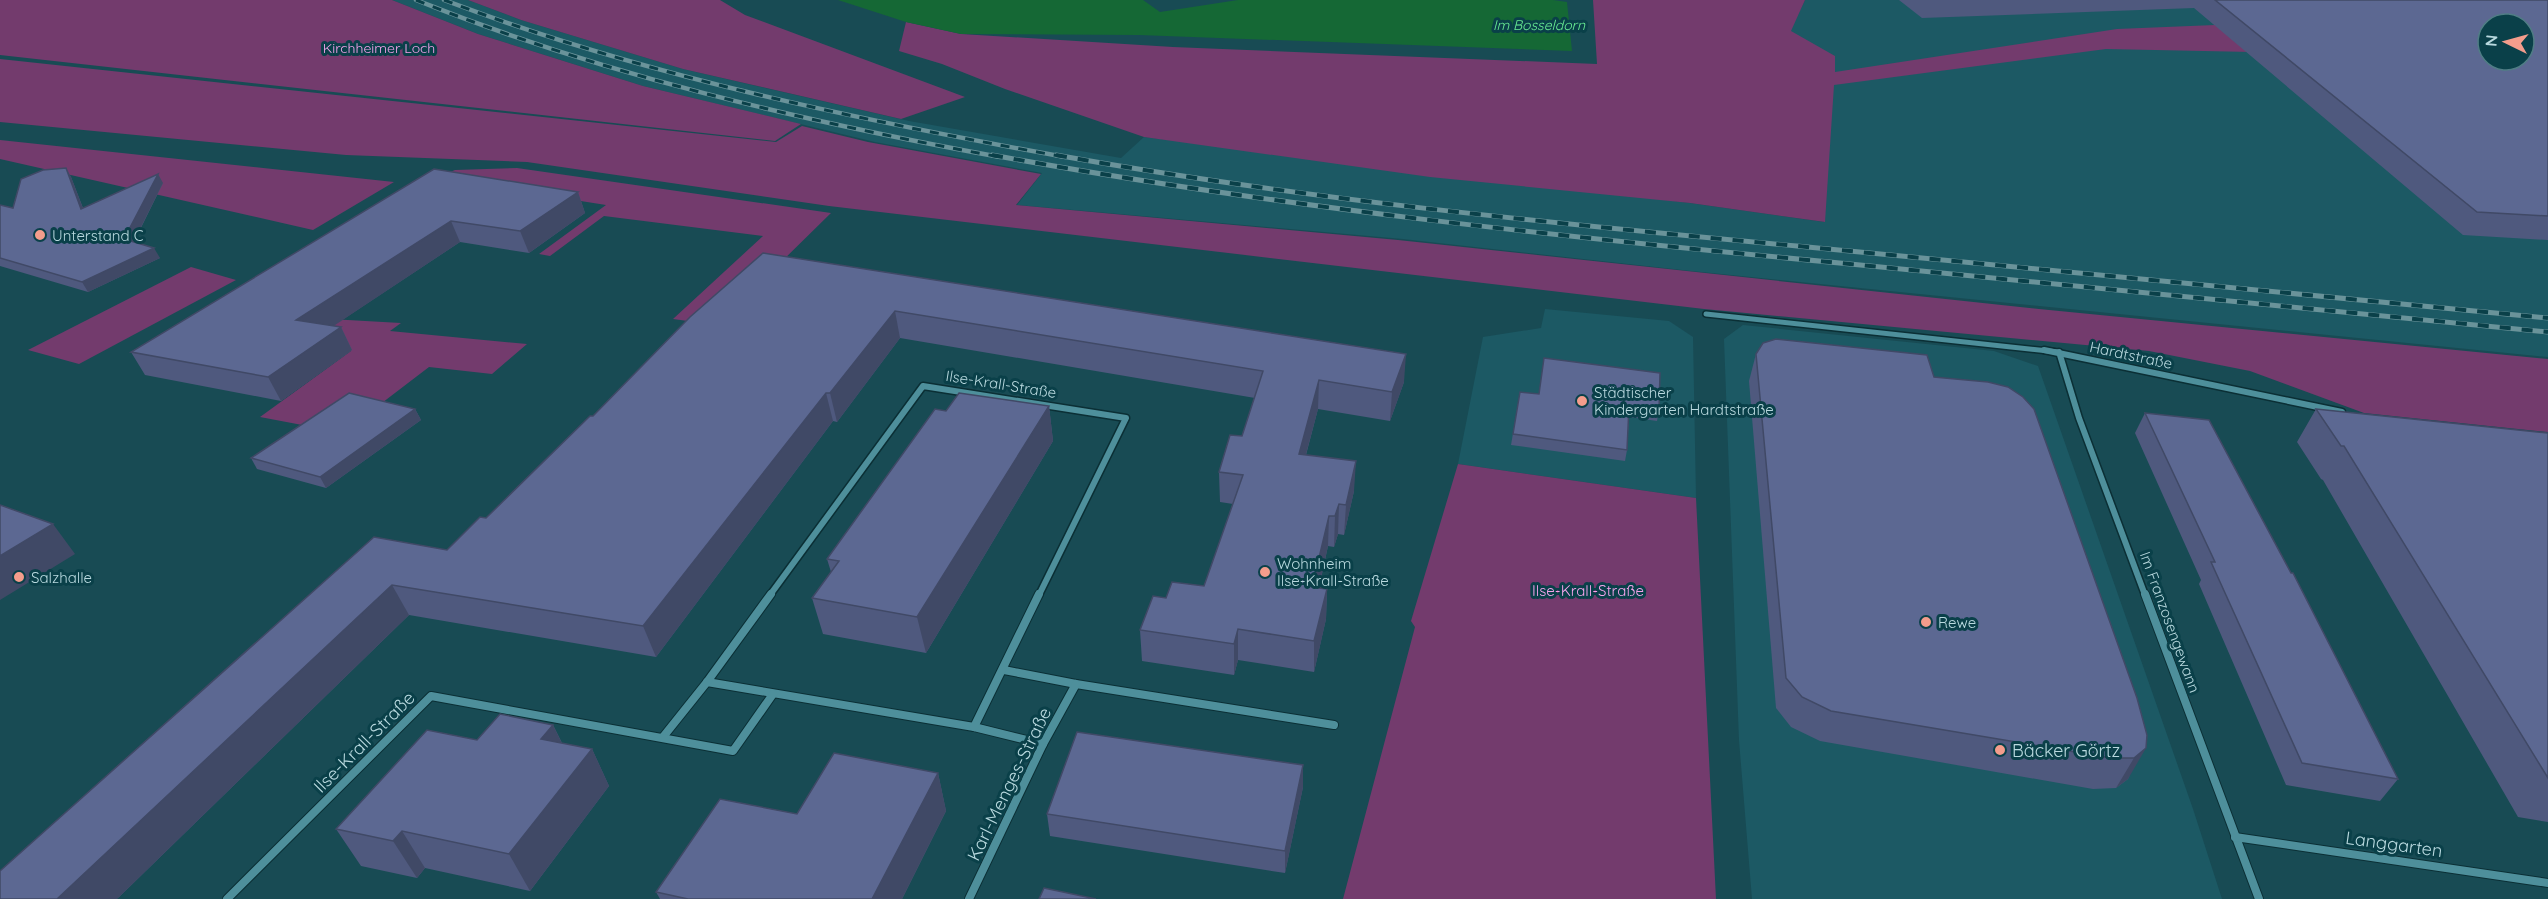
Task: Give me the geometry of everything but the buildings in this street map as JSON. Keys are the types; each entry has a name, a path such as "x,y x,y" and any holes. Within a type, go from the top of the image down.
{"street":[{"name":"Hardtstraße","path":"1706,314 2059,352 2345,413"},
{"name":"Im Franzosengewann","path":"2059,352 2079,418 2259,899"},
{"name":"Ilse-Krall-Straße","path":"663,736 707,682 923,386 1126,418 974,727"},
{"path":"1004,670 1076,684 1334,725"},
{"path":"707,682 974,727 1043,744"},
{"name":"Karl-Menges-Straße","path":"969,899 1043,744 1076,684"},
{"name":"Ilse-Krall-Straße","path":"227,899 431,696 663,736 733,751 773,693"},
{"name":"Langgarten","path":"2235,837 2548,883"}],"shaded area":[{"path":"392,0 468,0 521,20 683,69 909,121 1121,158 1144,137 1690,203 1824,222 1790,31 1805,0 2548,0 2548,357 1691,271 1403,239 1017,205 1042,173 875,142 643,86 478,34"},
{"name":"Städtischer Kindergarten Hardtstraße","path":"1545,309 1669,321 1693,337 1696,498 1458,464 1483,337 1541,328"},
{"path":"1743,325 1994,351 2038,366 2193,809 2222,899 1752,899 1739,740 1724,339"}],"green space":[{"name":"Kirchheimer Loch","path":"0,0 392,0 478,34 643,86 801,124 775,141 0,55"},
{"path":"468,0 720,0 745,15 965,97 901,119 683,69 521,20"},
{"path":"1593,0 1805,0 1791,31 1835,56 1835,72 2117,29 2310,21 2476,27 2476,29 2349,54 2106,49 1834,85 1825,222 1690,203 1430,177 1144,137 1005,89 942,64 899,51 906,22 961,34 1173,47 1597,64"},
{"path":"0,59 776,142 802,126 868,142 1041,174 1016,205 1398,240 2039,309 2548,359 2548,432 2364,413 2250,371 2149,351 1704,309 829,206 527,162 346,155 0,122"},
{"path":"0,140 394,182 313,230 0,159"},
{"path":"517,168 831,213 717,325 673,319 763,236 604,216 550,256 539,254 606,205 435,178 455,170"},
{"path":"191,267 236,280 79,364 28,350"},
{"path":"239,314 401,323 390,331 527,344 492,374 429,367 374,409 318,428 260,417 351,351"},
{"path":"1458,464 1696,498 1716,899 1343,899 1415,627 1411,621"}],"water":[{"name":"Im Bosseldorn","path":"838,0 1143,0 1160,12 1238,0 1553,0 1567,2 1572,51 1139,35 961,34 906,22"}],"railway":[{"path":"416,0 558,51 704,93 852,128 1000,157"},
{"path":"444,0 596,51 750,93 907,127 1065,157"},
{"path":"992,155 1099,174 1420,219 1742,254 2548,332"},
{"path":"1056,155 1240,185 1519,219 2548,318"}],"place":[{"name":"Unterstand C","path":"40,235"},
{"name":"Städtischer Kindergarten Hardtstraße","path":"1582,401"},
{"name":"Wohnheim Ilse-Krall-Straße","path":"1265,572"},
{"name":"Salzhalle","path":"19,577"},
{"name":"Rewe","path":"1926,622"},
{"name":"Bäcker Görtz","path":"2000,750"}]}
